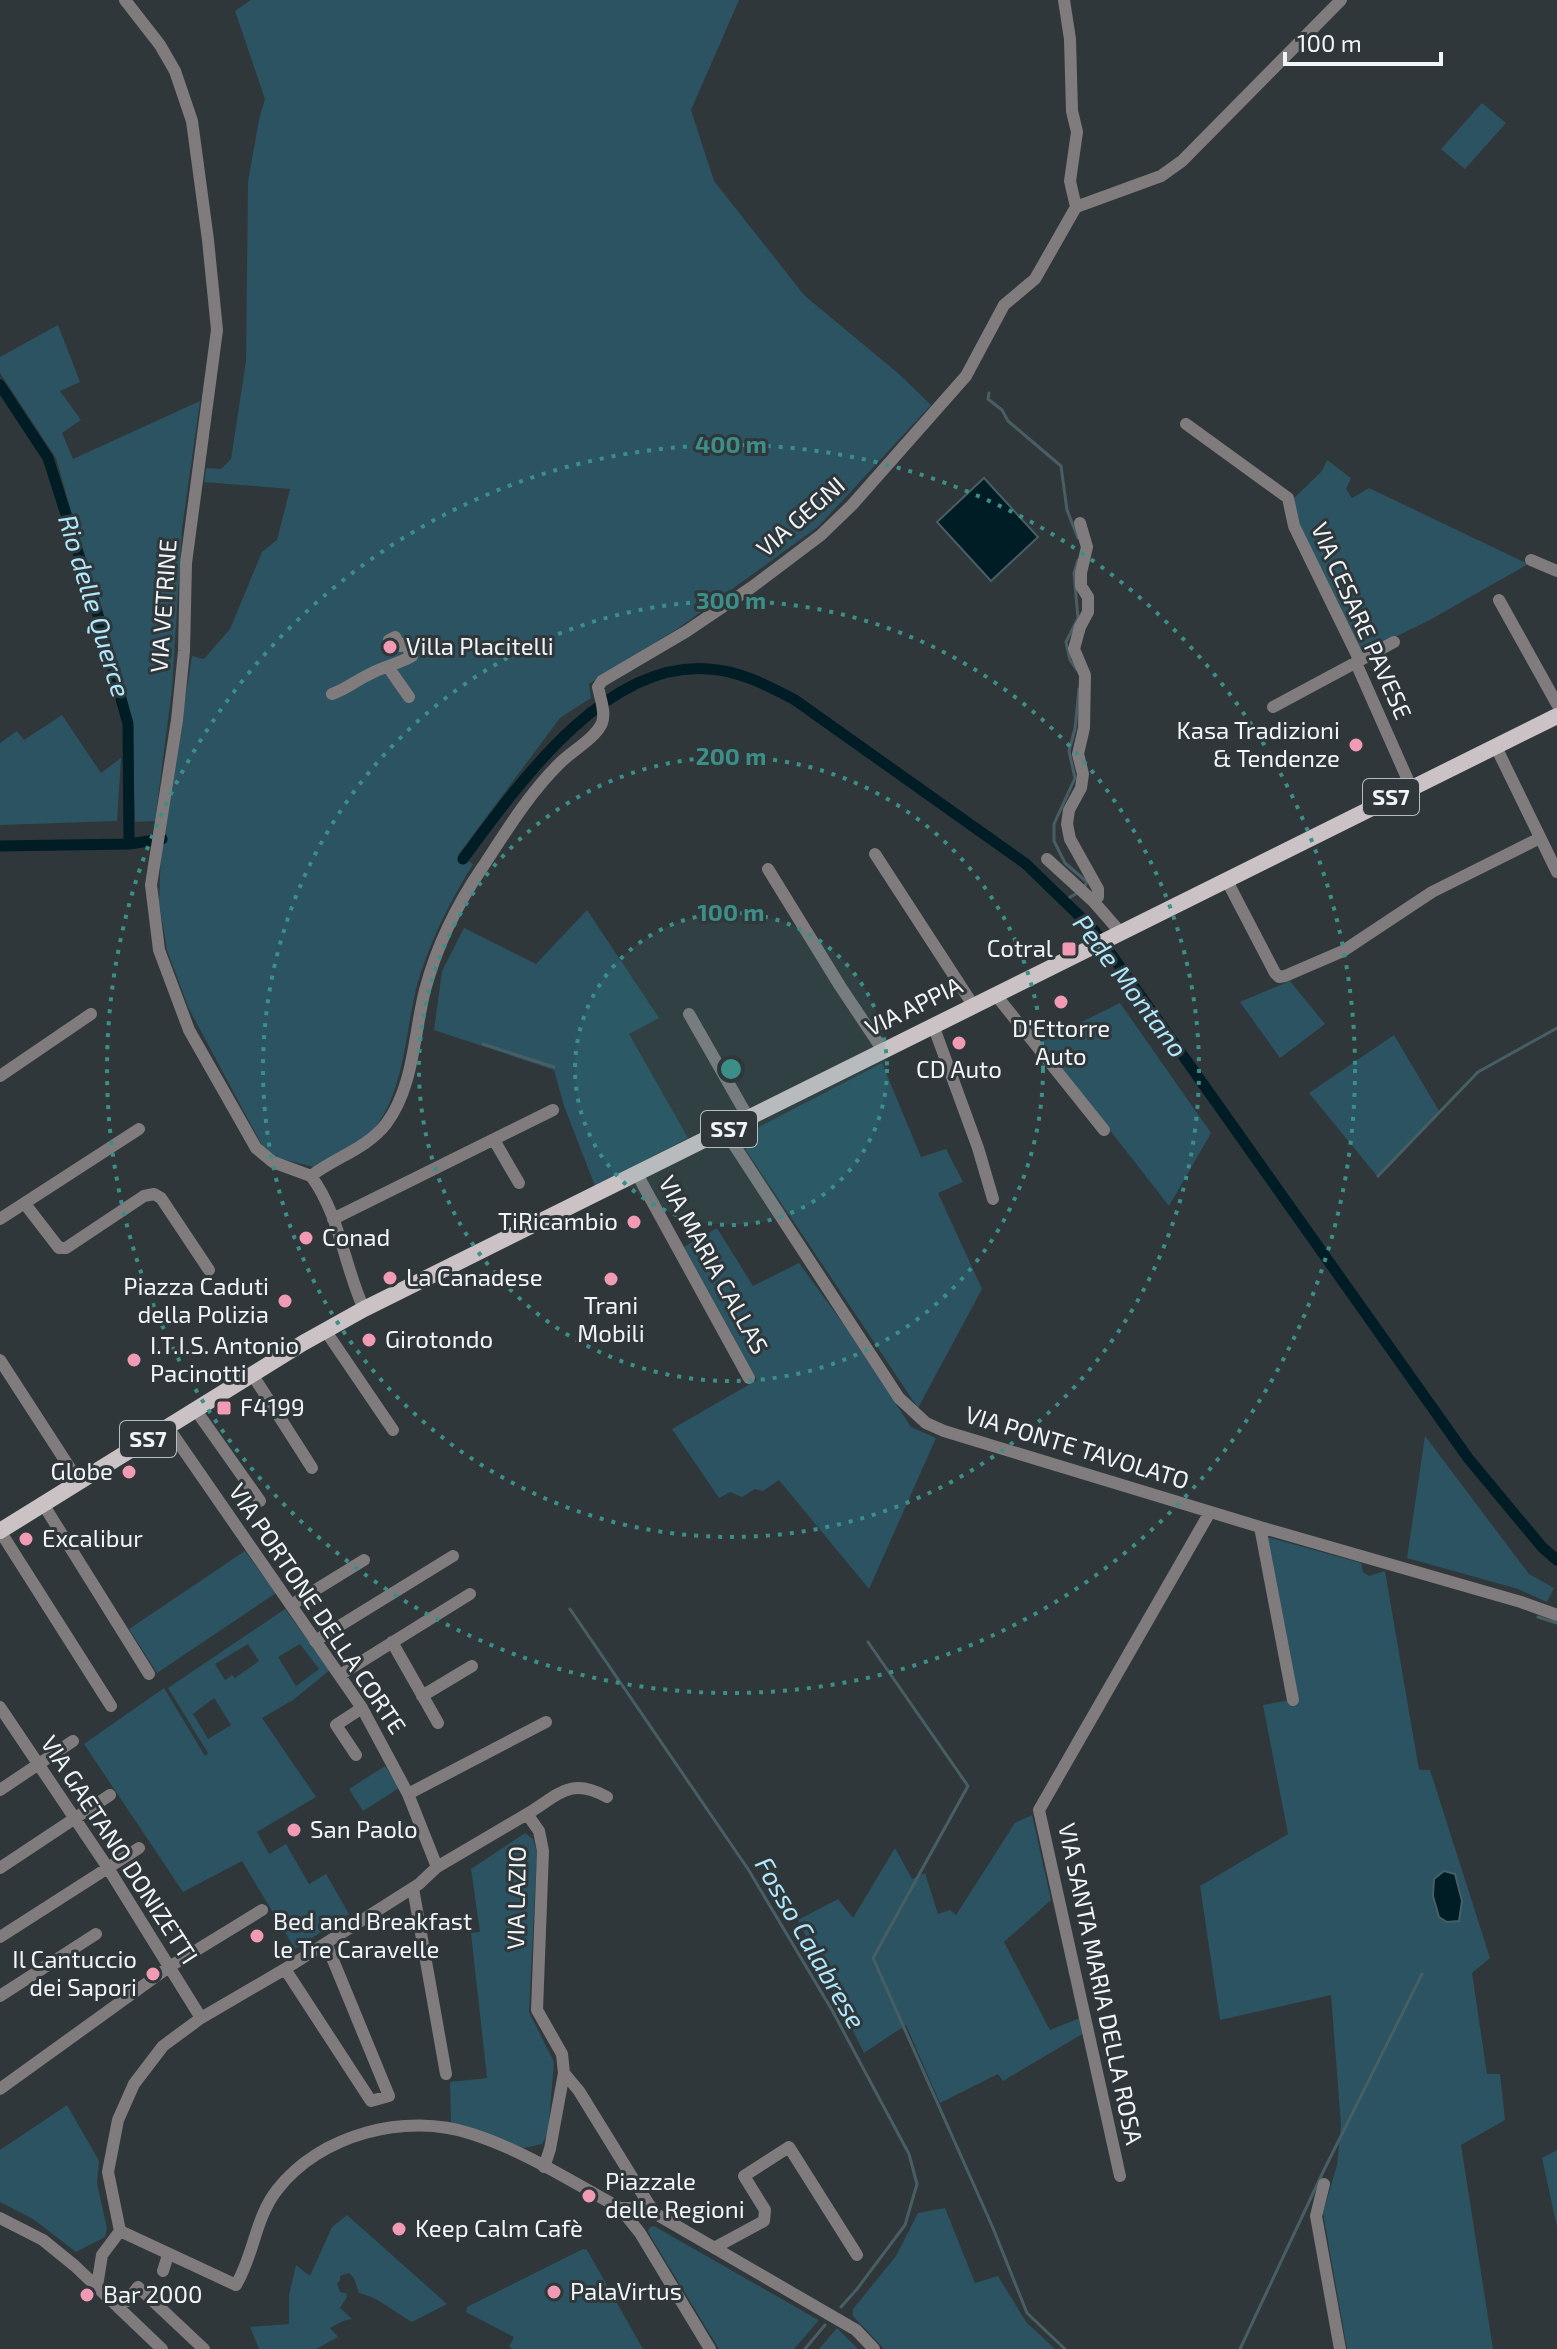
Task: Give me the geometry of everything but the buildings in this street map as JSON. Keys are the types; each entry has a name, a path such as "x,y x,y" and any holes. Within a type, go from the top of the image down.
{"main road":[{"name":"VIA APPIA","path":"252,1374 364,1309 1557,716"},
{"name":"SS7","path":"0,1531 252,1374"}],"street":[{"name":"VIA VETRINE","path":"125,0 160,45 175,71 192,121 217,330 186,563 184,651 177,720 154,852 151,885 159,950 189,1030 256,1148 273,1162 311,1176"},
{"path":"1064,0 1070,39 1072,111 1077,132 1070,181 1076,207 1161,176 1182,161 1341,0"},
{"name":"VIA GEGNI","path":"311,1176 372,1139 387,1122 410,1065 425,991 445,930 526,802 557,765 600,727 604,715 598,687 602,681 687,631 752,587 821,535 852,505 966,376 1004,305 1035,279 1076,207"},
{"name":"VIA CESARE PAVESE","path":"1186,424 1288,498 1294,526 1358,657 1356,663 1411,787"},
{"path":"1080,523 1087,547 1081,586 1088,597 1088,612 1074,649 1085,675 1084,728 1078,754 1083,774 1067,824 1070,839 1098,889 1098,897 1093,901"},
{"path":"1531,560 1557,571"},
{"path":"1499,600 1557,704"},
{"path":"332,694 412,656 405,643 400,646 395,637 389,640"},
{"path":"1273,707 1394,642"},
{"path":"388,667 409,697"},
{"path":"1496,747 1557,872"},
{"path":"1226,879 1279,977 1343,951 1432,892 1540,838"},
{"path":"875,854 973,1005"},
{"path":"1047,859 1093,901 1119,933"},
{"path":"768,869 882,1049"},
{"path":"995,994 1104,1130"},
{"path":"0,1076 91,1014"},
{"path":"689,1014 749,1119"},
{"path":"933,1025 978,1148 993,1199"},
{"path":"333,1219 553,1110"},
{"path":"0,1219 139,1129"},
{"name":"VIA PONTE TAVOLATO","path":"725,1131 899,1398 926,1423 1210,1512 1557,1615"},
{"path":"494,1140 519,1183"},
{"name":"VIA MARIA CALLAS","path":"637,1174 749,1378"},
{"path":"311,1176 321,1189 333,1219 364,1309"},
{"path":"25,1204 59,1248 66,1248 144,1196 154,1194 161,1198 209,1270"},
{"path":"325,1330 393,1430"},
{"path":"0,1360 79,1482"},
{"path":"252,1374 312,1468"},
{"path":"195,1409 260,1501"},
{"name":"VIA PORTONE DELLA CORTE","path":"167,1426 362,1708 408,1794 437,1867"},
{"path":"43,1504 149,1674"},
{"name":"VIA SANTA MARIA DELLA ROSA","path":"1120,2176 1039,1810 1210,1512"},
{"path":"1260,1527 1293,1700"},
{"path":"0,1531 111,1706"},
{"path":"315,1641 453,1556"},
{"path":"291,1605 364,1560"},
{"path":"340,1675 470,1594"},
{"path":"392,1642 438,1723"},
{"path":"422,1696 472,1666"},
{"name":"VIA GAETANO DONIZETTI","path":"0,1707 108,1868 201,2018"},
{"path":"356,1755 336,1725 362,1708"},
{"path":"408,1794 546,1722"},
{"path":"0,1790 73,1741"},
{"path":"527,1814 576,1787 591,1788 607,1797"},
{"path":"0,1868 110,1795"},
{"name":"VIA LAZIO","path":"120,2231 108,2172 118,2120 134,2084 163,2046 201,2018 413,1888 437,1867 527,1814 539,1831 543,1851 537,2010 562,2054 564,2073 579,2091 645,2205 856,2330 874,2349"},
{"path":"0,1937 139,1848"},
{"path":"413,1888 446,2074"},
{"path":"2,2083 169,1967 262,1910"},
{"path":"0,1996 96,1934"},
{"path":"285,1969 371,2101 383,2104 389,2096 326,1943"},
{"path":"544,2167 564,2073"},
{"path":"97,2286 102,2255 120,2231 236,2285 244,2272 259,2221 276,2190 301,2165 334,2144 352,2137 390,2128 442,2128 469,2132 520,2153 623,2212 640,2233 710,2349"},
{"path":"714,2248 764,2221 765,2210 744,2176 789,2147 857,2255"},
{"path":"1324,2184 1316,2216 1340,2349"},
{"path":"623,2212 645,2205"},
{"path":"0,2218 43,2240 97,2286 162,2349"},
{"path":"75,2266 102,2255"},
{"path":"163,2271 168,2255"},
{"path":"127,2301 138,2287 204,2349"}],"shaded area":[{"path":"251,0 739,0 691,110 714,181 805,296 899,374 931,405 819,526 680,627 589,684 591,698 560,718 458,855 473,864 443,918 425,960 402,1063 388,1107 377,1125 362,1140 314,1167 278,1158 263,1147 189,1009 167,950 159,902 161,849 192,656 204,659 230,629 262,552 277,540 290,489 204,482 206,468 221,469 231,459 246,361 248,182 265,99 235,11"},
{"path":"1482,103 1506,123 1465,169 1441,149"},
{"path":"58,325 80,382 60,391 81,420 62,433 73,459 200,401 182,529 172,689 155,821 135,822 132,725 56,458 0,373 0,357"},
{"path":"1327,460 1351,478 1346,489 1352,498 1369,488 1528,564 1428,621 1360,654 1296,523 1293,499 1322,471"},
{"path":"984,478 1038,537 991,581 937,522"},
{"path":"62,715 101,773 121,758 117,821 0,825 0,743 17,731 24,740"},
{"path":"587,910 659,1018 629,1034 688,1138 595,1186 564,1106 554,1070 434,1030 442,971 464,928 536,964"},
{"path":"1290,981 1325,1024 1280,1058 1240,1002"},
{"path":"1120,1003 1211,1133 1169,1206 1041,1042"},
{"path":"1394,1035 1439,1111 1377,1176 1309,1093"},
{"path":"882,1063 921,1157 946,1149 963,1182 938,1193 982,1289 918,1408 738,1138"},
{"path":"717,1228 753,1286 799,1263 847,1329 911,1427 936,1438 869,1589 779,1480 763,1491 755,1489 742,1497 730,1492 719,1498 672,1429 757,1380 684,1247"},
{"path":"1425,1436 1529,1574 1554,1588 1547,1602 1518,1589 1407,1558"},
{"path":"1267,1537 1361,1563 1363,1572 1369,1576 1385,1571 1419,1770 1430,1770 1490,1958 1472,1973 1487,2074 1500,2074 1505,2120 1461,2145 1493,2349 1347,2349 1323,2213 1337,2165 1341,2125 1331,1995 1220,2020 1200,1886 1288,1834 1263,1705 1296,1699"},
{"path":"245,1551 276,1593 157,1673 129,1629"},
{"path":"285,1609 330,1670 293,1700 262,1718 316,1797 257,1832 269,1854 286,1844 309,1884 326,1874 349,1914 295,1949 242,1861 183,1892 84,1744 164,1688 205,1756 208,1753 168,1688","holes":["248,1644 259,1661 235,1678 232,1675 225,1680 215,1664","300,1644 319,1669 296,1686 278,1657","214,1698 231,1725 208,1739 193,1714"]},
{"path":"385,1766 399,1788 363,1811 349,1789"},
{"path":"1032,1815 1051,1900 1004,1942 1050,2030 1080,2018 1084,2033 1003,2081 998,2074 940,2103 906,2025 864,2053 798,1920 838,1899 853,1918 895,1848 912,1879 925,1873 938,1914 950,1910 956,1915 1015,1823"},
{"path":"525,1833 533,1839 537,1853 529,2012 554,2062 548,2133 542,2144 524,2148 451,2123 450,2082 487,2078 471,1933 480,1932 471,1869"},
{"path":"1444,1871 1455,1874 1462,1901 1459,1921 1447,1922 1439,1917 1433,1896 1434,1879"},
{"path":"67,2105 99,2161 97,2183 107,2229 105,2237 76,2252 33,2219 0,2202 0,2150"},
{"path":"1557,2150 1557,2227 1542,2158"},
{"path":"945,2208 975,2283 998,2276 1026,2322 1055,2349 884,2349 853,2316 853,2309 896,2256 918,2213"},
{"path":"347,2215 447,2304 412,2322 379,2301 359,2293 349,2273 340,2276 337,2283 340,2292 346,2293 347,2297 340,2308 352,2319 330,2328 338,2337 316,2349 259,2349 250,2327 289,2324 289,2295 296,2265 310,2276 332,2227"},
{"path":"654,2226 819,2320 794,2349 719,2349 651,2237 648,2231"},
{"name":"PalaVirtus","path":"583,2249 587,2250 643,2349 513,2349 509,2347 514,2337 466,2312 467,2307"},
{"path":"837,2328 858,2349 819,2349"}],"waterway":[{"name":"Rio delle Querce","path":"0,385 48,458 98,615 128,724 129,844"},
{"path":"989,393 988,399 1002,410 1008,421 1061,466 1067,510 1078,538"},
{"path":"1077,670 1070,660 1066,642 1078,618 1074,573 1078,560"},
{"name":"Pede Montano","path":"463,859 510,797 568,733 600,706 634,684 671,672 721,670 743,676 795,700 1026,864 1094,930 1468,1458 1542,1547 1557,1560"},
{"path":"1079,689 1075,729 1069,751 1075,778 1054,824 1054,841 1065,863 1087,882 1083,889"},
{"name":"Pede Montano","path":"0,846 129,844 162,839"},
{"path":"1064,901 1077,893"},
{"path":"1378,1176 1478,1072 1557,1028"},
{"path":"483,1044 554,1067"},
{"name":"Fosso Calabrese","path":"570,1609 748,1869 832,2010 909,2154 917,2184 905,2225 841,2307"},
{"path":"1538,1617 1557,1623"},
{"path":"868,1642 968,1786 873,1958 993,2228 1027,2313 1065,2349"},
{"path":"1240,2349 1323,2172 1422,1974"},
{"name":"Fosso Calabrese","path":"805,2349 825,2325"}],"place":[{"name":"Villa Placitelli","path":"390,647"},
{"name":"Kasa Tradizioni & Tendenze","path":"1356,745"},
{"name":"Cotral","path":"1069,949"},
{"name":"D'Ettorre Auto","path":"1061,1002"},
{"name":"CD Auto","path":"959,1043"},
{"name":"TiRicambio","path":"634,1222"},
{"name":"Conad","path":"306,1238"},
{"name":"La Canadese","path":"390,1278"},
{"name":"Trani Mobili","path":"611,1279"},
{"name":"Piazza Caduti della Polizia","path":"285,1301"},
{"name":"Girotondo","path":"369,1340"},
{"name":"I.T.I.S. Antonio Pacinotti","path":"134,1360"},
{"name":"F4199","path":"224,1408"},
{"name":"Globe","path":"129,1472"},
{"name":"Excalibur","path":"26,1539"},
{"name":"San Paolo","path":"294,1830"},
{"name":"Bed and Breakfast le Tre Caravelle","path":"257,1936"},
{"name":"Il Cantuccio dei Sapori","path":"153,1974"},
{"name":"Piazzale delle Regioni","path":"589,2196"},
{"name":"Keep Calm Cafè","path":"399,2229"},
{"name":"PalaVirtus","path":"554,2292"},
{"name":"Bar 2000","path":"87,2295"}]}
